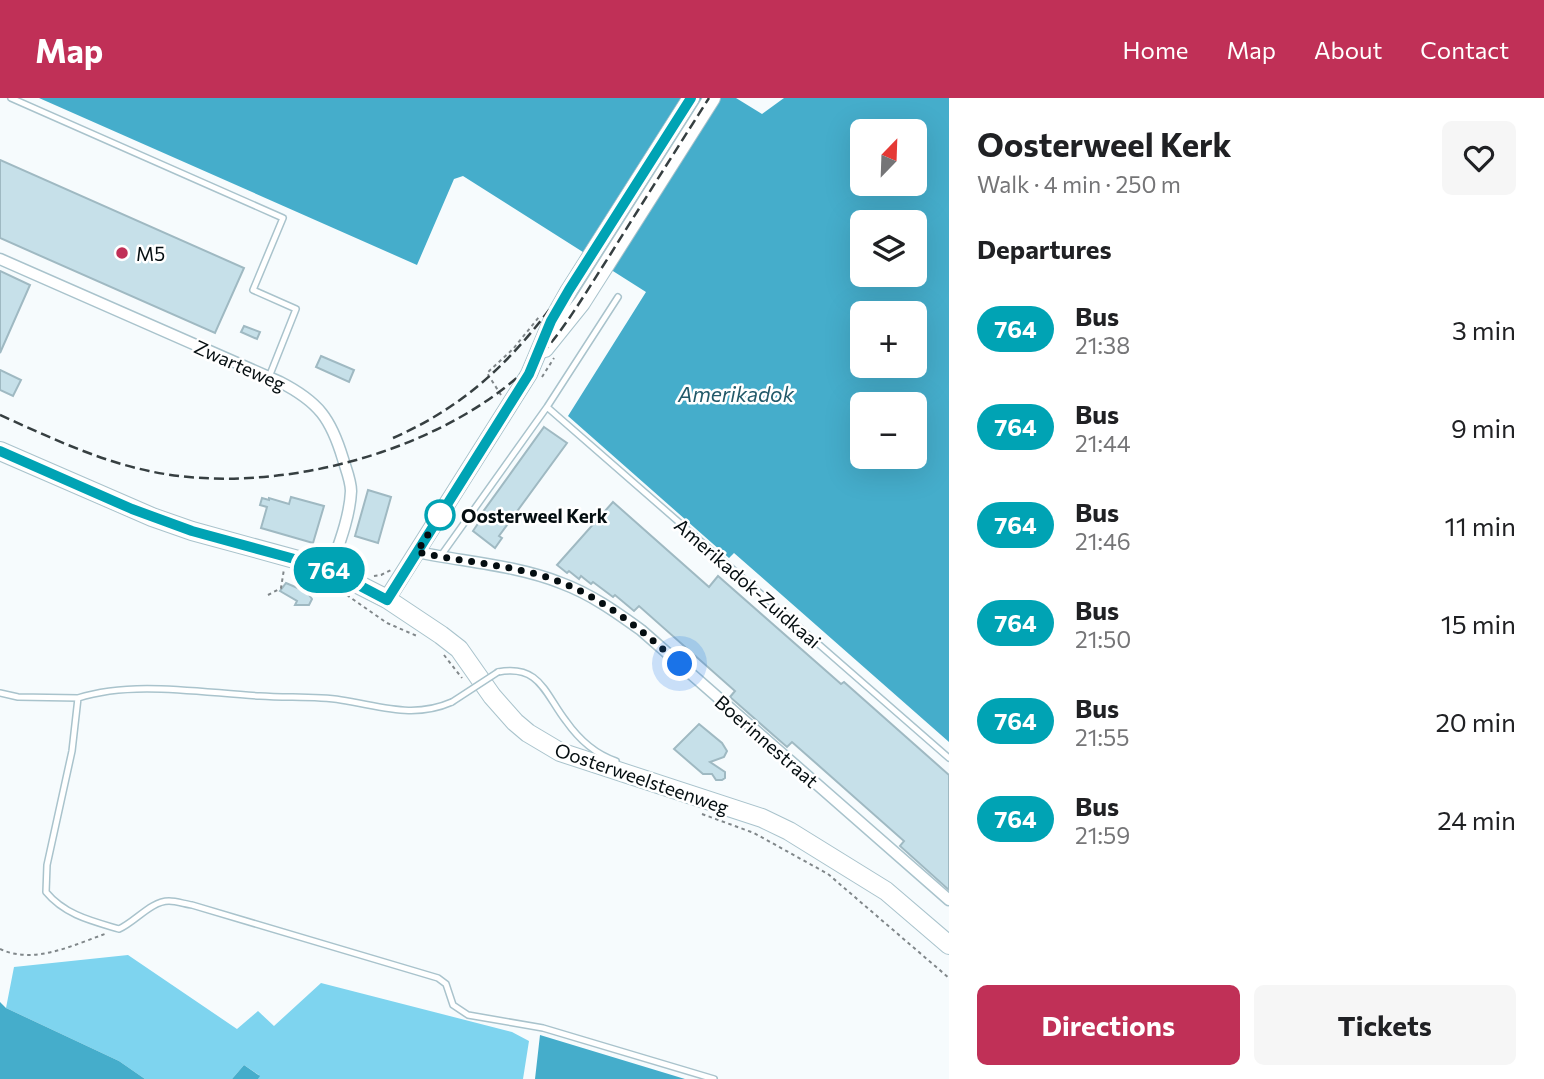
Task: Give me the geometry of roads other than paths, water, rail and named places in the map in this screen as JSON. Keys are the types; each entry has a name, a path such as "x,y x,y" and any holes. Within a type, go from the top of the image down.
{"main road":[{"path":"538,358 551,321 579,273 691,98"},
{"path":"387,600 538,358 563,330 595,283 712,98"},
{"name":"Oosterweelsteenweg","path":"0,451 152,517 330,570 387,600 459,649 492,696 515,722 544,743 560,752 762,818 789,831 865,876 949,945"}],"street":[{"name":"Zwarteweg","path":"0,259 269,377 300,392 315,404 335,432 351,487 350,502 330,570"},
{"name":"Boerinnestraat","path":"417,552 542,576 611,608 641,630 949,900"}],"lane":[{"path":"11,98 283,218 253,290 296,309 269,377"},
{"path":"440,557 547,407 618,297"},
{"name":"Amerikadok-Zuidkaai","path":"547,407 949,758"},
{"path":"0,693 18,697 78,698 96,692 200,691 323,698 404,711 434,710 452,702 498,672 518,670 533,676 546,690 565,721 586,744 620,763"},
{"path":"78,698 72,751 47,865 46,892 56,904 80,918 119,929 143,912 166,901 192,905 438,978 446,984 453,1005 468,1016 543,1028 714,1079"},
{"path":"633,768 768,817 811,838 865,876"}],"water":[{"name":"Amerikadok","path":"39,98 736,98 762,114 784,98 949,98 949,742 734,553 729,558 568,416 646,292 463,176 454,179 417,265"},
{"path":"0,1002 6,1008 119,1061 145,1079 0,1079"},
{"path":"540,1035 685,1079 535,1079"},
{"path":"244,1065 260,1076 258,1079 232,1079"}],"railway":[{"path":"393,438 429,420 461,399 490,376 516,350 562,292 687,98"},
{"path":"0,415 111,461 149,471 198,478 250,478 303,472 356,460 408,442 456,420 500,392 548,347 567,322 709,98"}],"place":[{"name":"M5","path":"122,253"},
{"name":"Oosterweel Kerk","path":"440,515"}]}
